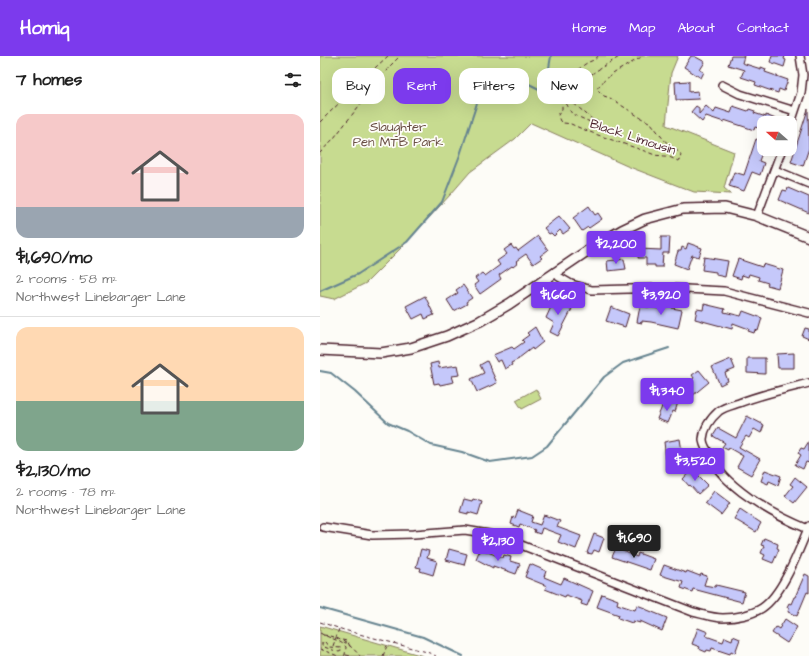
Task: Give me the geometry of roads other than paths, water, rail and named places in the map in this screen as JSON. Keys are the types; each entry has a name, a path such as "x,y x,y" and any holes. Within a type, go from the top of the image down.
{"street":[{"path":"793,116 801,93 803,75 800,56"},
{"path":"722,85 740,94 795,111"},
{"path":"756,216 780,156"},
{"path":"775,170 809,184"},
{"path":"320,350 382,353 411,348 447,336 480,321 509,304 590,249 622,230 645,220 683,209 726,208 756,216 809,237"},
{"path":"555,272 559,277 571,284 592,290 667,288 724,290 809,313"},
{"path":"323,527 372,535 414,534 465,530 489,534 516,543 693,612 722,618 741,616 761,609 772,599 780,588 793,562 808,527 785,519 739,490 720,471 709,457 703,440 708,423 720,410 755,397 809,383"}],"waterway":[{"path":"320,291 358,274 407,242 442,202 460,155 477,103 490,87 527,83 545,92 551,56"},
{"path":"320,371 331,373 355,392 388,423 407,431 431,445 462,452 490,462 532,456 547,446 604,377 623,363 669,348"},
{"path":"320,608 423,637 463,656"}],"park label":[{"name":"Slaughter Pen MTB Park","path":"398,134"}]}
